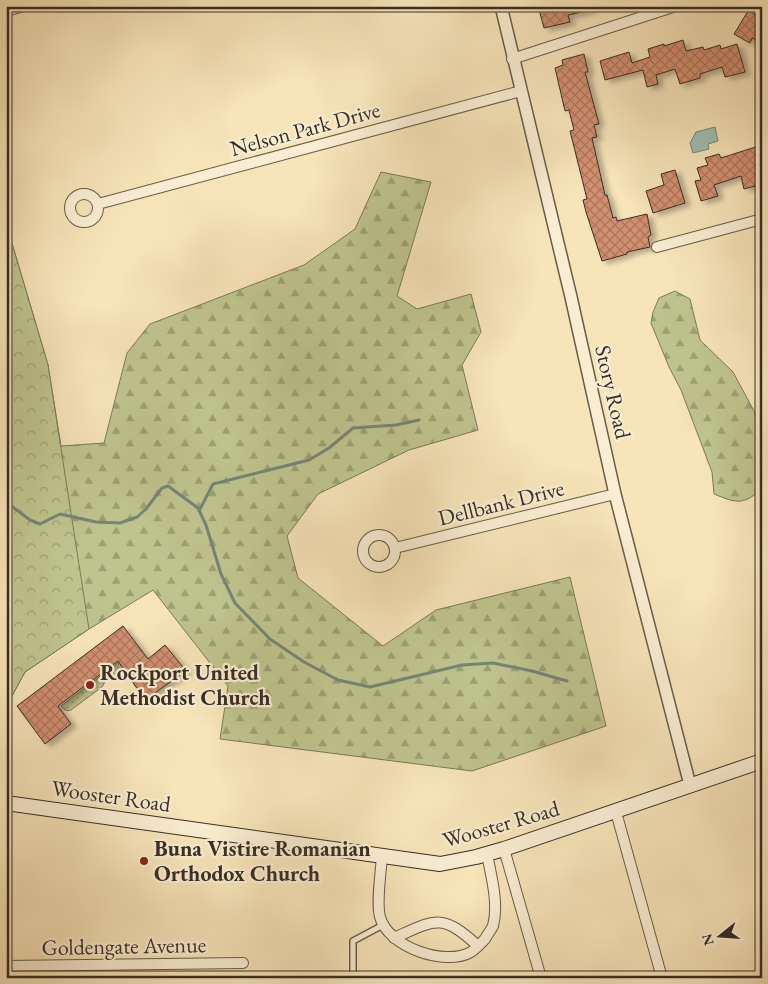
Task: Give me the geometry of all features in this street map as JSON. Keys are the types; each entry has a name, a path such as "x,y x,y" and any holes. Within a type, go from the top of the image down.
{"main road":[{"name":"Wooster Road","path":"6,803 440,864 504,849 762,761"}],"street":[{"path":"6,11 24,6"},
{"name":"Story Road","path":"500,6 571,297 615,494 690,786"},
{"path":"512,59 676,6"},
{"name":"Nelson Park Drive","path":"98,204 521,91"},
{"path":"658,247 762,219"},
{"name":"Dellbank Drive","path":"395,548 615,494"},
{"path":"616,812 662,978"},
{"path":"504,849 541,978"},
{"path":"382,856 379,910 383,925 394,938 406,947 436,957 470,953 493,927 493,888 487,854"},
{"path":"394,938 424,924 442,922 453,926 478,946"},
{"name":"Goldengate Avenue","path":"6,966 243,963"}],"lane":[{"path":"353,978 353,941 383,925"}],"green space":[{"path":"381,172 431,182 397,296 417,309 471,294 481,332 462,365 478,430 409,450 318,494 287,536 298,578 383,646 436,610 570,577 606,726 472,771 220,739 228,686 153,590 89,629 25,672 6,707 6,241 11,240 48,365 61,446 104,443 127,353 150,324 304,265 355,229"},
{"path":"11,240 48,365 89,629 25,672 6,707 6,241"},
{"path":"675,291 690,299 700,340 733,372 754,411 762,432 762,488 745,500 734,501 714,494 712,472 681,390 669,367 651,323 659,298"},
{"path":"119,662 127,675 125,678 106,680 102,687 70,711 61,706"}],"shaded area":[{"path":"715,127 718,141 708,144 709,149 693,153 690,143 696,132"}],"building":[{"path":"538,6 591,6 591,10 568,15 570,22 544,28"},
{"path":"748,11 762,18 762,43 752,38 750,43 734,34"},
{"path":"683,40 686,51 703,47 704,50 720,45 721,49 737,44 745,72 725,77 722,67 700,74 700,78 680,84 675,69 656,75 658,84 647,87 643,70 605,80 600,61 629,52 632,63 650,57 648,49"},
{"path":"584,54 588,72 585,72 599,124 594,125 597,137 592,138 605,195 607,195 613,218 616,217 617,221 647,214 651,235 648,237 650,247 627,252 627,254 602,261 583,200 587,199 570,131 574,130 569,110 565,111 555,68 563,65 562,60"},
{"path":"762,145 762,184 744,189 741,176 714,185 718,196 701,201 695,181 701,180 697,168 708,165 705,158 719,154 721,158"},
{"path":"675,170 685,203 653,213 646,191 664,185 661,174"},
{"path":"123,626 148,659 165,645 186,671 145,700 118,661 58,706 71,724 45,744 17,706"}],"waterway":[{"path":"199,511 213,484 309,460 329,448 353,428 396,425 419,420"},
{"path":"6,502 30,520 40,524 60,514 96,522 120,523 137,517 146,509 162,488 168,486 198,508 206,525 221,574 235,603 270,639 304,662 338,680 370,687 462,665 493,663 567,681"}],"place":[{"name":"Rockport United Methodist Church","path":"90,685"},
{"name":"Buna Vistire Romanian Orthodox Church","path":"144,861"}]}
